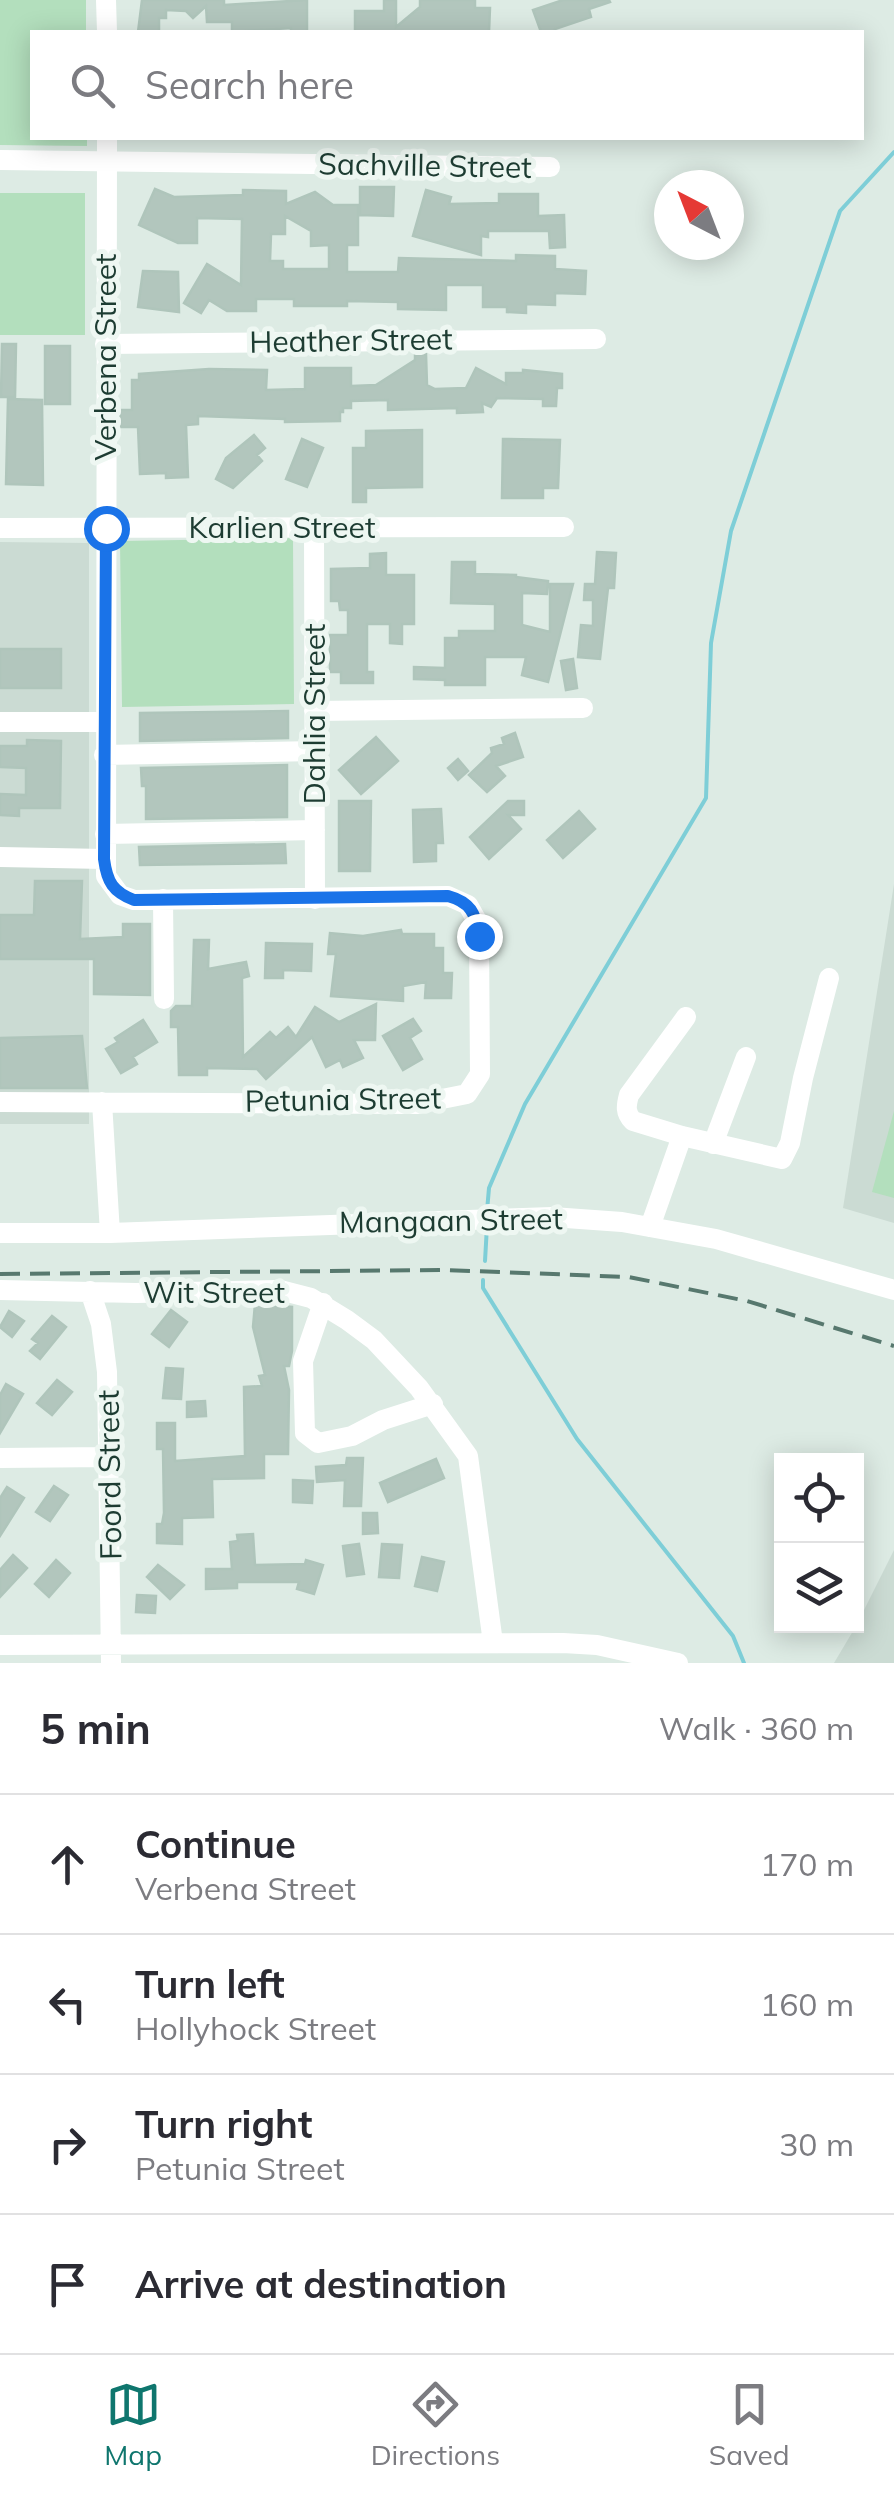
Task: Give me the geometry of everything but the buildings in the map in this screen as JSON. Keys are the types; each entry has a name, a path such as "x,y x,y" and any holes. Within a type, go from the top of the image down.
{"street":[{"path":"106,0 107,30"},
{"name":"Verbena Street","path":"105,867 108,140"},
{"name":"Sachville Street","path":"0,160 550,168"},
{"name":"Heather Street","path":"105,344 596,339"},
{"name":"Karlien Street","path":"0,528 564,527"},
{"name":"Dahlia Street","path":"314,529 316,899"},
{"path":"314,711 582,708"},
{"path":"0,722 104,722"},
{"path":"104,756 314,751"},
{"path":"105,834 315,830"},
{"path":"0,857 105,867 120,895 134,900 316,899"},
{"name":"Petunia Street","path":"0,1102 417,1104 467,1094 480,1074 479,936 477,921 468,905 448,896 316,899"},
{"path":"163,900 164,999"},
{"path":"686,1017 640,1076 625,1107 633,1121 779,1160 785,1158 828,978"},
{"path":"714,1144 746,1057"},
{"path":"102,1102 110,1233"},
{"path":"650,1227 682,1136"},
{"name":"Mangaan Street","path":"0,1233 110,1233 552,1217 650,1227 716,1239 894,1290"},
{"name":"Wit Street","path":"0,1290 136,1293 254,1289 299,1294 323,1303 374,1340 433,1404 463,1444 472,1466 472,1495 493,1643"},
{"name":"Foord Street","path":"90,1291 101,1324 108,1372 111,1654"},
{"path":"323,1303 303,1360 305,1433 311,1440 318,1443 352,1436 383,1420 433,1404"},
{"path":"0,1458 109,1457"},
{"path":"0,1644 111,1654 580,1644 678,1663"}],"shaded area":[{"path":"0,542 89,543 89,1124 0,1124"},
{"path":"894,884 894,1223 843,1208"},
{"path":"894,1550 894,1663 834,1663 852,1633 864,1633 864,1610"}],"green space":[{"path":"0,0 86,0 86,30 30,30 30,140 87,140 87,146 0,145"},
{"path":"0,193 85,193 85,335 0,335"},
{"path":"293,538 294,704 122,707 120,541"},
{"path":"894,1111 894,1198 872,1192"}],"waterway":[{"path":"487,1211 489,1188 525,1104 706,798 711,643 731,531 840,211 894,152"},
{"path":"485,1261 487,1226"},
{"path":"483,1280 483,1288 577,1439 733,1636 744,1663"}],"railway":[{"path":"0,1274 446,1270 629,1277 747,1301 894,1346"}],"route":[{"path":"106,528 104,859 112,888 134,900 448,896 468,905 477,921 479,936"}]}
